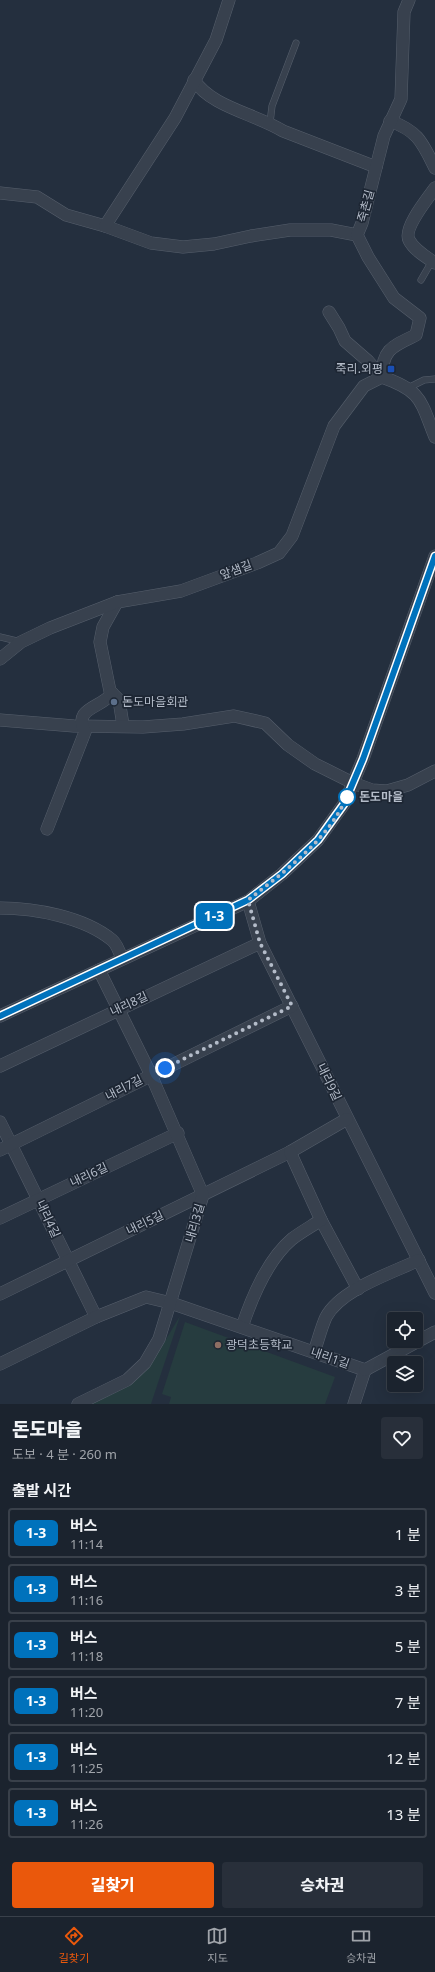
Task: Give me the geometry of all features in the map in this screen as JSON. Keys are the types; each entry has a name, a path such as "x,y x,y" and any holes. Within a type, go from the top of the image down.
{"street":[{"path":"104,226 175,118 216,40 229,0"},
{"name":"죽촌길","path":"382,377 382,362 393,346 416,335 420,318 394,298 368,257 357,235 362,223 384,136 402,99 404,12 408,0"},
{"path":"194,80 200,89 216,100 270,123 283,131 376,166"},
{"path":"390,121 406,127 414,133 435,168"},
{"path":"433,262 414,247 408,239 409,232 417,214 435,188"},
{"path":"0,193 37,197 66,215 104,226 151,243 183,247 214,244 290,230 332,230 357,235"},
{"path":"329,312 345,341 368,360 382,377 404,385 420,399 435,437"},
{"name":"앞샘길","path":"0,659 21,642 50,628 117,602 181,591 257,563 279,553 292,536 334,426 364,386 382,377"},
{"path":"0,1016 248,900 282,874 318,840 344,804 353,783 435,556"},
{"path":"117,602 103,627 100,642 104,667 112,693 119,700 123,726"},
{"path":"47,829 85,732 82,726 83,717 88,709 108,698 112,693"},
{"path":"0,720 82,726 143,727 183,724 234,716 265,723 288,746 315,764 353,783 372,790 387,791 408,785 435,771"},
{"name":"내리9길","path":"248,900 260,943 435,1293"},
{"path":"0,908 21,908 48,913 86,925 114,941 122,959"},
{"name":"내리8길","path":"0,1066 119,1008 260,943"},
{"name":"내리3길","path":"78,1404 127,1380 146,1363 159,1339 203,1195 178,1133 119,1008 99,970"},
{"name":"내리7길","path":"0,1150 292,1006"},
{"name":"내리5길","path":"0,1294 290,1152 347,1119"},
{"name":"내리4길","path":"0,1122 96,1317"},
{"name":"내리6길","path":"0,1218 178,1133"},
{"path":"290,1152 321,1220 358,1289"},
{"path":"242,1327 248,1309 271,1263 292,1239 321,1220"},
{"path":"314,1352 326,1318 334,1305 347,1294 419,1260"},
{"path":"0,1364 96,1317 146,1297 171,1303"},
{"name":"내리1길","path":"171,1303 365,1370 354,1404"},
{"path":"365,1370 435,1332"}],"lane":[{"path":"270,123 272,106 296,43"},
{"path":"421,280 433,262"},
{"path":"408,388 424,380 435,379"},
{"path":"0,637 21,642"}],"green space":[{"path":"180,1316 151,1404 86,1404 132,1384 162,1346"},
{"name":"광덕초등학교","path":"185,1322 335,1377 325,1404 169,1404 171,1397 162,1394"}],"bus line":[{"name":"1-3","path":"0,1016 248,900 282,874 318,840 344,804 363,759 435,556"}],"place":[{"name":"죽리.외평","path":"391,369"},
{"name":"돈도마을회관","path":"114,702"},
{"name":"돈도마을","path":"347,797"},
{"name":"광덕초등학교","path":"218,1345"}],"route":[{"path":"165,1068 292,1006 260,943 248,900 282,874 318,840 344,804 348,794 347,797"}]}
